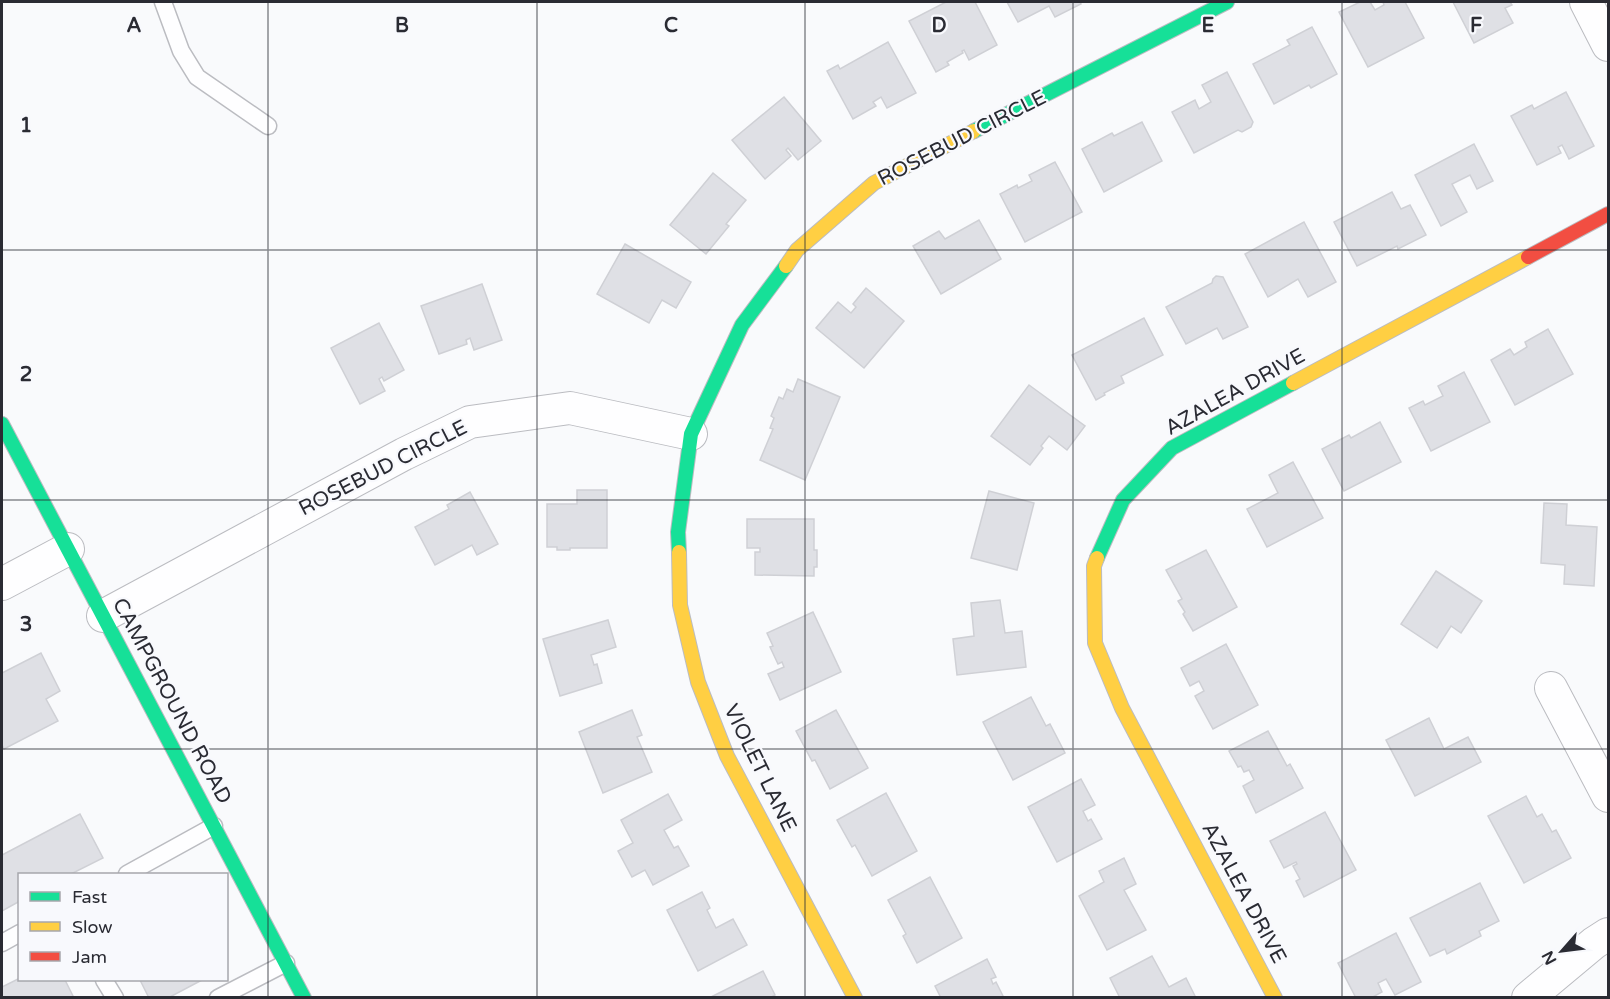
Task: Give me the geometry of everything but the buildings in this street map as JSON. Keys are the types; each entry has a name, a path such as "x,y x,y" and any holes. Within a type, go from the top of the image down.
{"street":[{"name":"ROSEBUD CIRCLE","path":"103,616 404,454 470,422 570,408 691,434 742,325 797,250 874,183 1227,2"},
{"path":"1586,2 1608,45"},
{"name":"AZALEA DRIVE","path":"1275,998 1122,708 1095,642 1094,566 1122,500 1172,448 1608,214"},
{"name":"CAMPGROUND ROAD","path":"2,424 304,998"},
{"name":"VIOLET LANE","path":"691,434 678,532 678,552 680,604 698,682 727,756 855,998"},
{"path":"2,584 68,549"},
{"path":"1551,688 1608,796"},
{"path":"1528,998 1608,934"}],"lane":[{"path":"163,2 181,51 196,77 268,126"},
{"path":"129,873 214,826"},
{"path":"2,943 18,934"},
{"path":"218,998 286,963"},
{"path":"105,981 115,998"}],"traffic: fast":[{"path":"974,131 1227,2"},
{"path":"679,552 678,532 691,434 742,325 786,266"},
{"path":"1097,558 1123,500 1172,448 1293,383"},
{"path":"2,424 304,998"}],"traffic: slow":[{"path":"786,266 797,250 874,183 974,131"},
{"path":"1293,383 1528,257"},
{"path":"679,552 680,605 698,682 727,756 855,998"},
{"path":"1097,558 1094,566 1095,643 1122,708 1275,998"}],"traffic: jam":[{"path":"1528,257 1608,214"}]}
